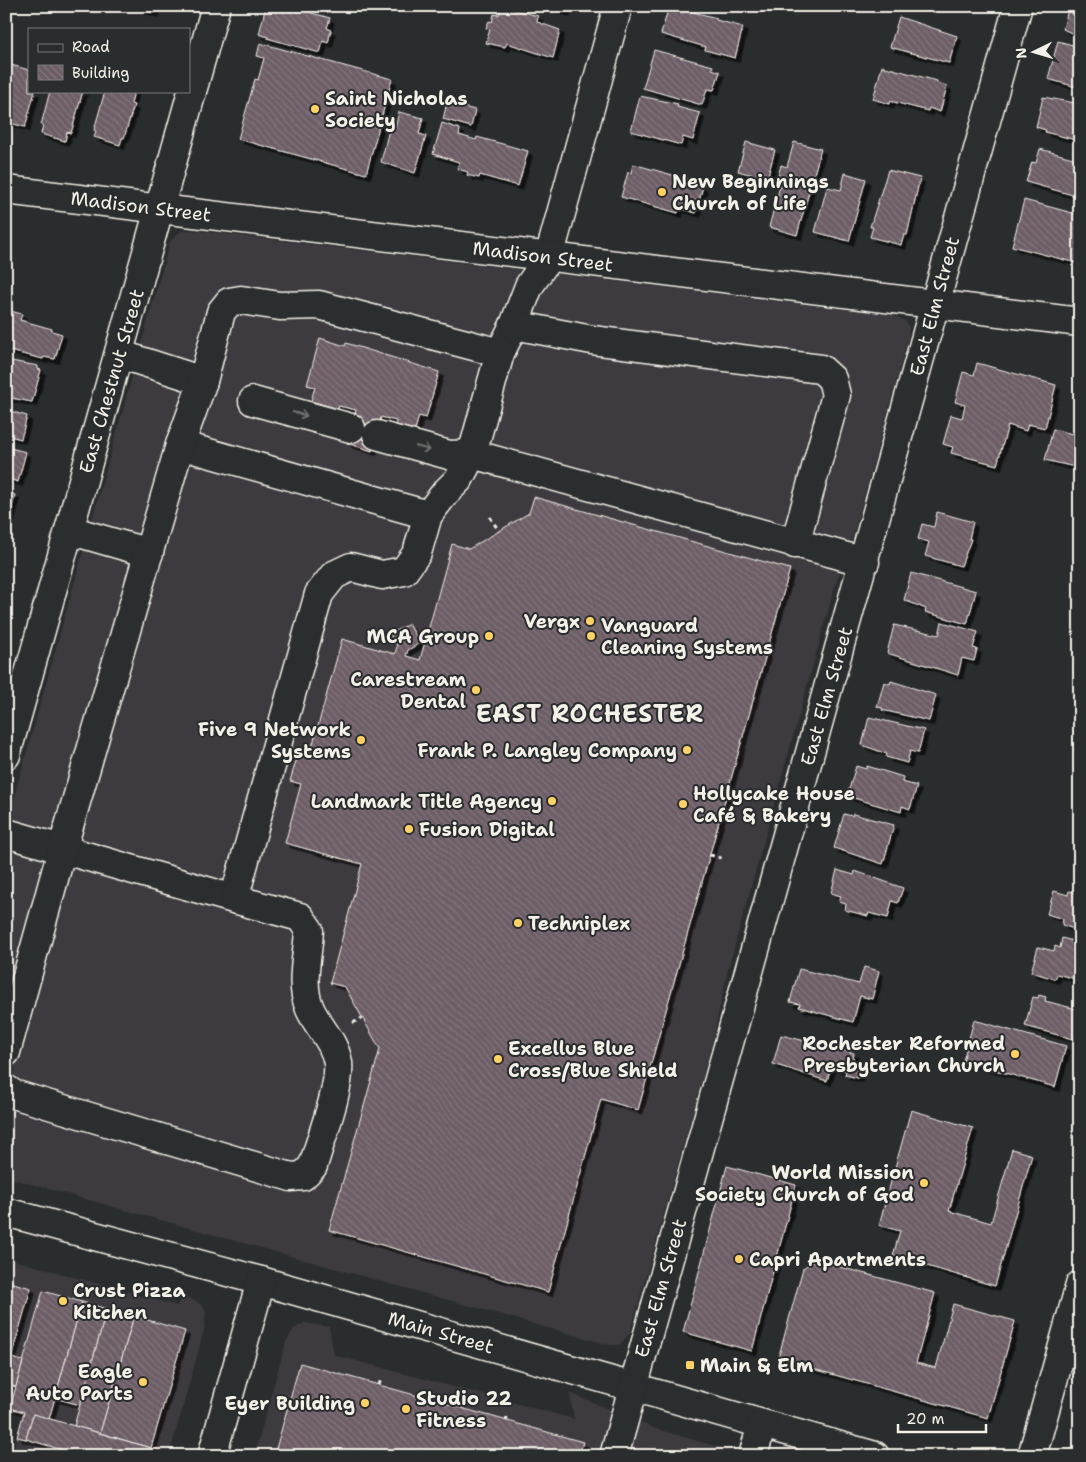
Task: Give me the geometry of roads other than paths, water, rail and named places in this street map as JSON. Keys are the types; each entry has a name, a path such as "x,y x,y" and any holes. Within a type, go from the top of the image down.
{"street":[{"name":"East Chestnut Street","path":"6,755 216,6"},
{"path":"234,898 319,594 334,575 351,567 382,575 404,571 417,553 428,515 445,492 459,479 472,454 500,353 514,325 529,286 549,257 618,6"},
{"name":"East Elm Street","path":"614,1456 1018,6"},
{"name":"Madison Street","path":"6,190 1080,322"},
{"path":"6,1052 62,850 180,445 203,381 222,312 229,302 241,300 280,306 319,305 500,353"},
{"path":"514,325 592,340 821,369 832,379 836,395 795,544"},
{"path":"119,354 203,381"},
{"path":"253,401 449,455 472,454 864,562"},
{"path":"180,445 428,515"},
{"path":"69,530 149,553"},
{"path":"6,833 300,917 309,930 304,979 309,1008 333,1047 338,1063 337,1084 313,1166 303,1176 291,1177 13,1094 6,1089"},
{"name":"Main Street","path":"6,1212 261,1281 875,1456"},
{"path":"212,1456 261,1281"},
{"path":"1032,1456 1076,1316 1080,1286"},
{"path":"753,1456 762,1424"}],"place":[{"name":"Saint Nicholas Society","path":"315,109"},
{"name":"New Beginnings Church of Life","path":"662,192"},
{"name":"Vergx","path":"590,621"},
{"name":"MCA Group","path":"489,636"},
{"name":"Vanguard Cleaning Systems","path":"591,636"},
{"name":"Carestream Dental","path":"476,690"},
{"name":"Five 9 Network Systems","path":"361,740"},
{"name":"Frank P. Langley Company","path":"687,750"},
{"name":"Landmark Title Agency","path":"552,801"},
{"name":"Hollycake House Café & Bakery","path":"683,804"},
{"name":"Fusion Digital","path":"409,829"},
{"name":"Techniplex","path":"518,923"},
{"name":"Rochester Reformed Presbyterian Church","path":"1015,1054"},
{"name":"Excellus Blue Cross/Blue Shield","path":"498,1059"},
{"name":"World Mission Society Church of God","path":"924,1183"},
{"name":"Capri Apartments","path":"739,1259"},
{"name":"Crust Pizza Kitchen","path":"63,1301"},
{"name":"Main & Elm","path":"690,1365"},
{"name":"Eagle Auto Parts","path":"143,1382"},
{"name":"Eyer Building","path":"365,1403"},
{"name":"Studio 22 Fitness","path":"406,1409"}],"district":[{"name":"EAST ROCHESTER","path":"590,714"}]}
